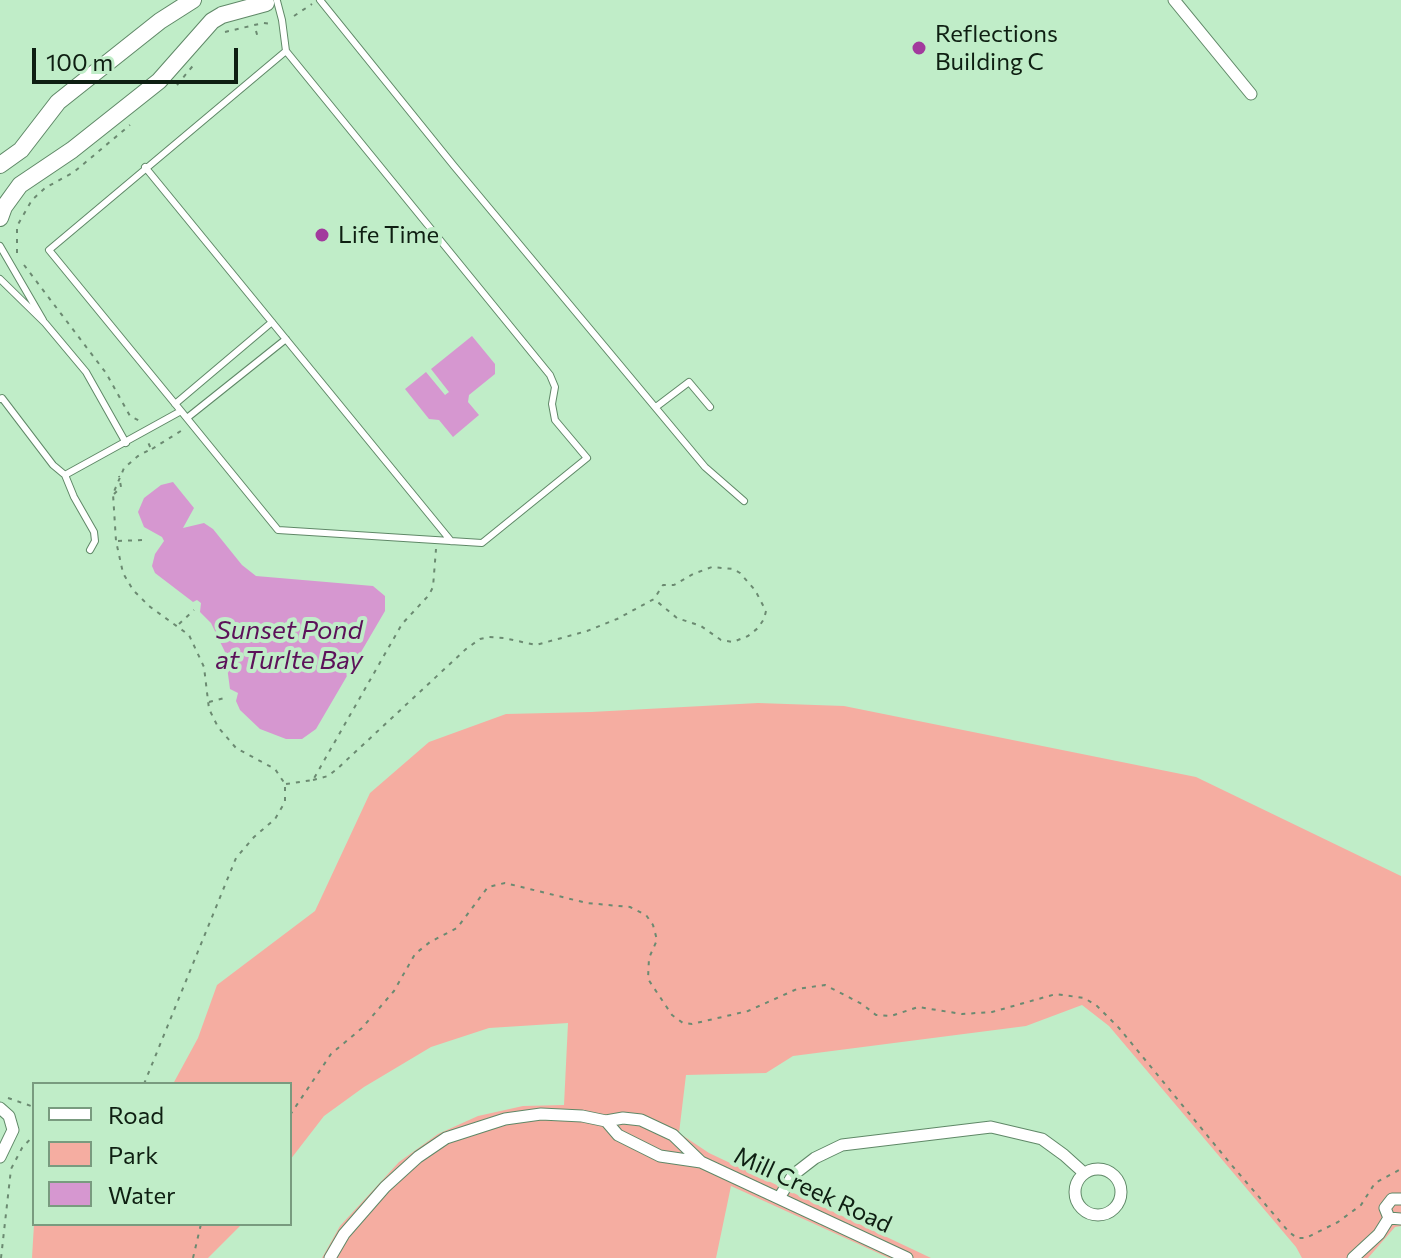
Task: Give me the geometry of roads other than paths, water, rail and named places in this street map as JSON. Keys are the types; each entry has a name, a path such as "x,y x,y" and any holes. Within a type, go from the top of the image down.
{"main road":[{"path":"0,165 21,150 58,102 160,21 193,0"},
{"path":"0,218 20,185 72,150 159,81 212,21 269,1"}],"street":[{"path":"1174,0 1251,94"},
{"path":"0,1108 13,1123 13,1130 0,1157"},
{"name":"Mill Creek Road","path":"330,1258 344,1234 385,1187 418,1157 446,1138 505,1119 541,1114 582,1116 606,1121 623,1118 641,1120 673,1135 701,1162"},
{"name":"Mill Creek Road","path":"606,1121 618,1135 660,1156 701,1162 907,1258"},
{"path":"779,1198 793,1175 815,1158 842,1145 991,1127 1042,1139 1084,1173"},
{"path":"1099,1169 1114,1175 1121,1189 1115,1209 1095,1215 1082,1209 1075,1195 1075,1187 1084,1173 1099,1169"},
{"path":"1353,1258 1395,1219 1385,1212 1386,1204 1392,1199 1401,1199"}],"lane":[{"path":"269,1 282,20 286,51 550,375 555,387 552,404 555,420 587,458 482,543 278,530 49,250 286,51"},
{"path":"317,1 705,467 744,501"},
{"path":"145,167 451,541"},
{"path":"0,246 45,323"},
{"path":"0,279 45,323 95,385 126,443"},
{"path":"175,404 272,322"},
{"path":"187,418 286,339"},
{"path":"656,407 689,382 710,407"},
{"path":"1,397 53,465 65,475 94,532 95,541 90,550"},
{"path":"65,475 181,411"}],"water":[{"path":"472,336 495,364 495,374 469,395 468,402 479,415 453,437 439,420 429,419 405,389 426,372 445,395 449,392 431,369"},
{"name":"Sunset Pond at Turlte Bay","path":"173,482 194,508 183,528 204,523 256,576 373,586 385,596 385,611 316,729 302,739 286,739 260,729 240,710 236,701 238,693 230,689 225,652 211,623 200,612 201,603 197,600 193,602 155,573 152,566 155,554 164,541 144,527 138,512 144,498 161,485"}],"place":[{"name":"Reflections Building C","path":"919,48"},
{"name":"Life Time","path":"322,235"}]}
